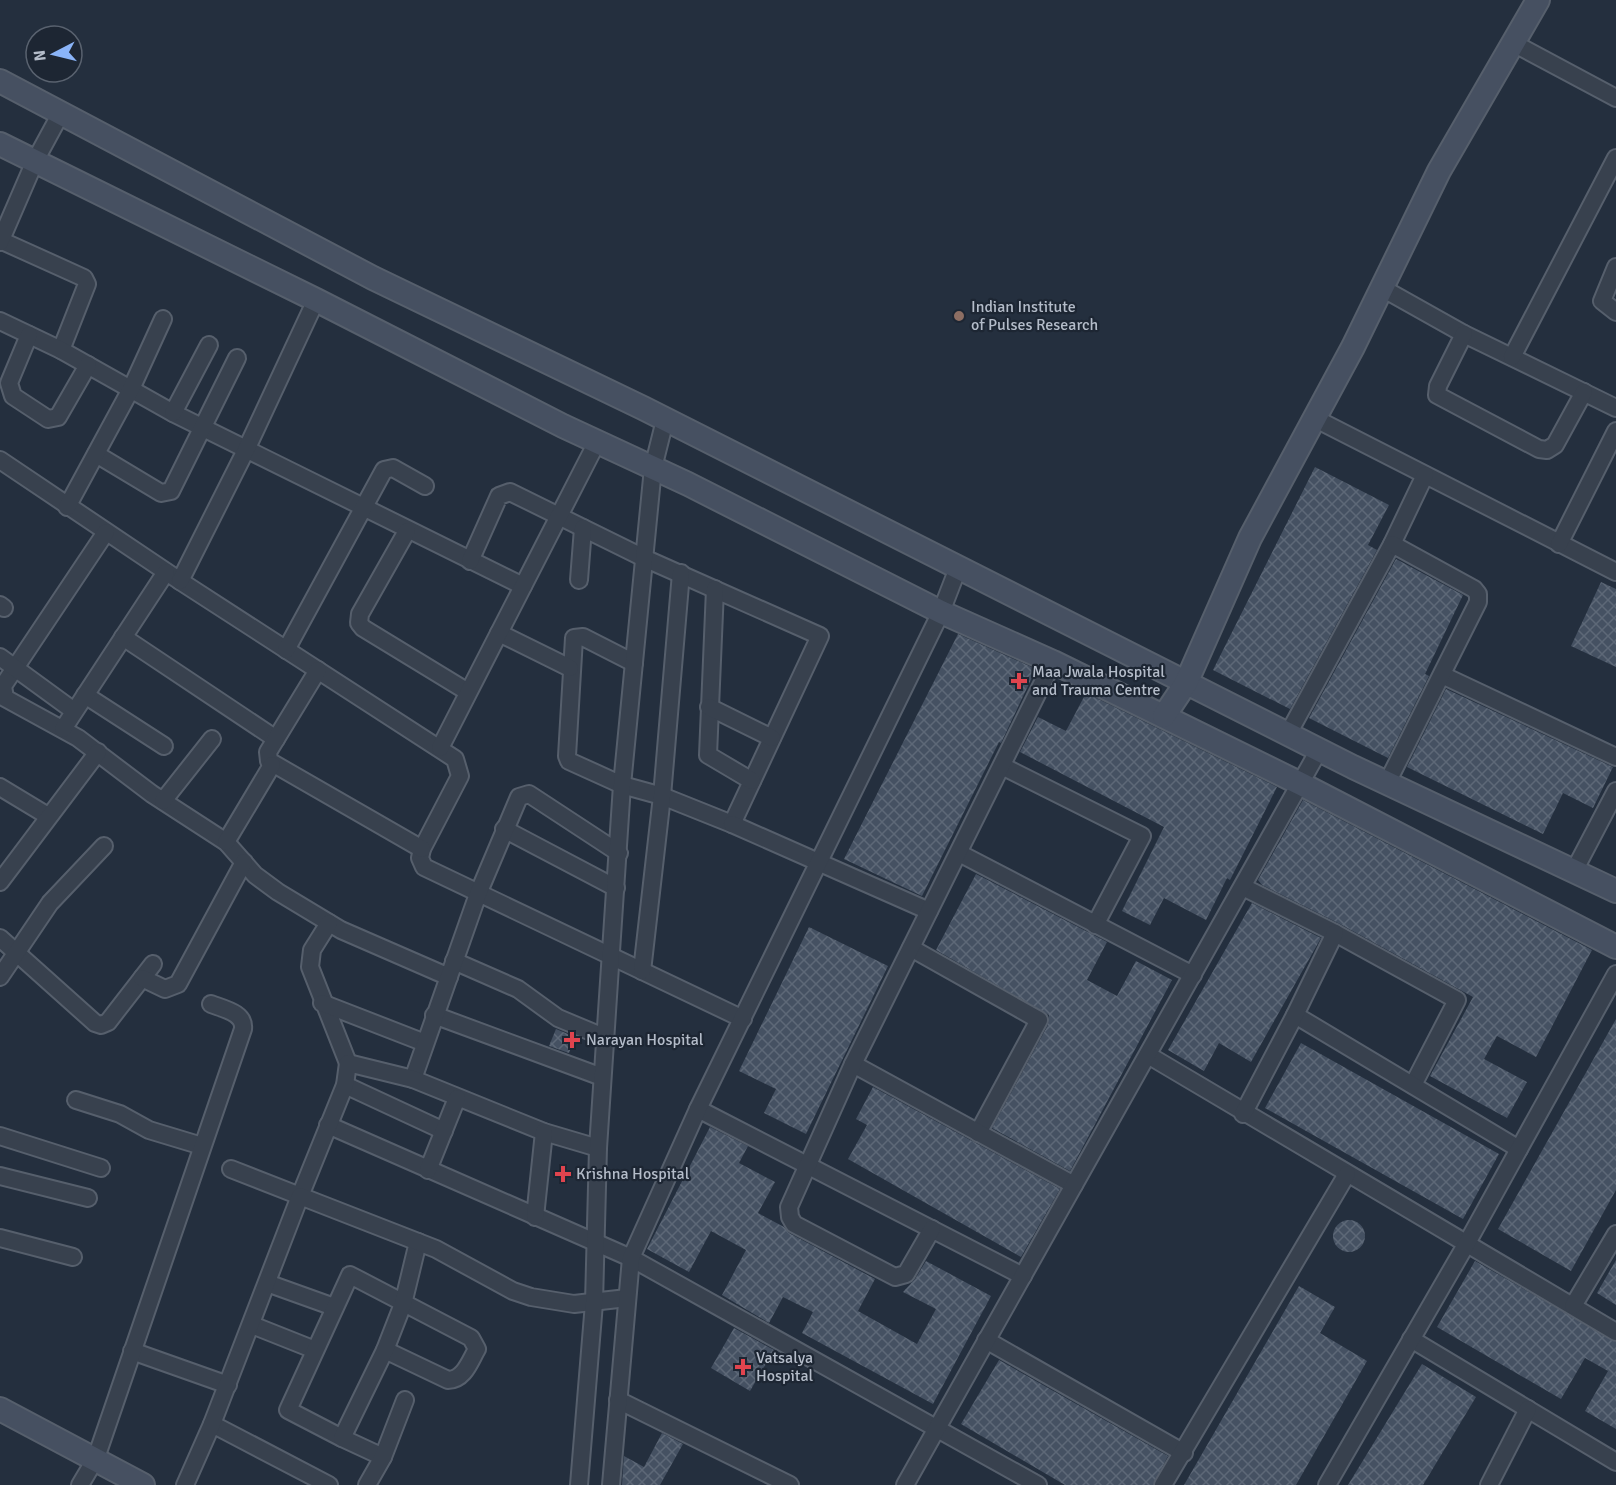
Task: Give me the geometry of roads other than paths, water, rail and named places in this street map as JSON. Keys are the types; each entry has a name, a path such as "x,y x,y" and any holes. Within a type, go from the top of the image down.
{"street":[{"path":"1164,716 1186,683 1250,538 1382,288 1439,171 1538,0"},
{"path":"1513,43 1616,98"},
{"path":"0,81 373,278 665,420 1319,750 1616,891"},
{"path":"61,113 35,161 0,241 84,278 87,284 61,350"},
{"path":"0,144 597,442 834,556 941,612 1053,662 1301,784 1616,947"},
{"path":"1512,357 1616,158"},
{"path":"1616,267 1602,302 1616,312"},
{"path":"1382,288 1464,334 1616,408"},
{"path":"63,729 123,637 173,577 246,450 316,300"},
{"path":"67,507 131,389 163,319"},
{"path":"0,321 61,350 173,413 246,450 523,586"},
{"path":"1464,334 1438,386 1437,395 1539,449 1547,450 1555,445 1584,392"},
{"path":"29,335 9,383 10,389 13,396 48,419 58,417 88,365"},
{"path":"173,413 208,345"},
{"path":"96,454 161,493 171,491 237,358"},
{"path":"1314,418 1616,572"},
{"path":"579,1485 594,1303 598,1148 622,785 653,468 665,420"},
{"path":"1559,544 1616,431"},
{"path":"440,748 597,442"},
{"path":"0,460 173,577 455,759 460,776 422,849 420,858 424,867 743,1018"},
{"path":"286,650 387,468 393,468 425,486"},
{"path":"1288,734 1392,544 1425,475"},
{"path":"470,561 499,496 503,492 510,492 644,558 820,636 732,824"},
{"path":"579,580 583,528"},
{"path":"407,531 360,614 359,622 363,628 468,692"},
{"path":"106,532 3,686 5,698 63,729 163,801 226,842 267,885 328,923 451,969 525,993 558,1018 606,1038"},
{"path":"1387,783 1478,602 1478,594 1474,589 1392,544"},
{"path":"611,1485 631,1258 698,1109 941,612 958,568"},
{"path":"642,971 662,796 681,573"},
{"path":"715,589 708,755 752,781"},
{"path":"499,633 570,668"},
{"path":"634,663 578,636 572,642 567,756 574,764 622,785 662,796 732,824 929,911"},
{"path":"123,637 276,739"},
{"path":"0,657 74,711"},
{"path":"932,1229 906,1274 895,1277 794,1224 790,1217 789,1207 853,1064 1053,662"},
{"path":"318,670 268,752 272,765 422,849"},
{"path":"1442,675 1616,757"},
{"path":"85,695 164,746"},
{"path":"710,707 772,738"},
{"path":"163,801 212,739"},
{"path":"904,1485 1319,750"},
{"path":"0,882 98,753"},
{"path":"226,842 272,765"},
{"path":"1002,766 1142,837 1095,925"},
{"path":"0,787 48,816"},
{"path":"1575,871 1616,791"},
{"path":"413,1079 478,894 519,797 529,794 619,852"},
{"path":"504,829 616,888"},
{"path":"0,977 50,903 104,846"},
{"path":"959,853 1193,975"},
{"path":"142,978 165,989 178,984 244,862"},
{"path":"1243,887 1335,933 1457,1000 1413,1085"},
{"path":"185,1485 252,1325 300,1196 345,1085 348,1063 322,1003 309,959 328,923"},
{"path":"1243,1113 1295,1016 1335,933"},
{"path":"0,938 95,1023 101,1025 108,1022 153,964"},
{"path":"911,948 1039,1020 978,1133"},
{"path":"1327,1485 1467,1243 1616,974"},
{"path":"322,1003 425,1043"},
{"path":"80,1485 96,1458 244,1022 241,1017 211,1004"},
{"path":"434,1015 602,1077"},
{"path":"1295,1016 1519,1149"},
{"path":"1148,1055 1616,1332"},
{"path":"348,1063 413,1079 544,1132 598,1148"},
{"path":"853,1064 1074,1185"},
{"path":"345,1085 444,1131"},
{"path":"428,1170 457,1098"},
{"path":"76,1100 120,1114 149,1130 202,1146"},
{"path":"698,1109 810,1164 1023,1276"},
{"path":"328,1125 597,1246 631,1258 1038,1485"},
{"path":"535,1217 544,1132"},
{"path":"0,1136 101,1167"},
{"path":"231,1169 418,1242 513,1291 548,1301 574,1304 627,1298"},
{"path":"1163,1485 1347,1174"},
{"path":"0,1176 88,1198"},
{"path":"1573,1306 1616,1234"},
{"path":"0,1238 73,1257"},
{"path":"342,1438 385,1350 403,1304 418,1242"},
{"path":"382,1457 288,1410 350,1275 471,1338 477,1349 461,1377 455,1380 448,1380 385,1350"},
{"path":"267,1283 334,1307"},
{"path":"252,1325 315,1350"},
{"path":"1412,1339 1616,1462"},
{"path":"986,1340 1184,1453"},
{"path":"132,1351 228,1385"},
{"path":"367,1485 382,1457 405,1400"},
{"path":"618,1400 790,1485"},
{"path":"0,1409 143,1485"},
{"path":"1488,1485 1528,1409"},
{"path":"212,1424 329,1485"}],"place":[{"name":"Indian Institute of Pulses Research","path":"959,316"},
{"name":"Maa Jwala Hospital and Trauma Centre","path":"1019,681"},
{"name":"Narayan Hospital","path":"572,1040"},
{"name":"Krishna Hospital","path":"563,1174"},
{"name":"Vatsalya Hospital","path":"743,1367"}]}
